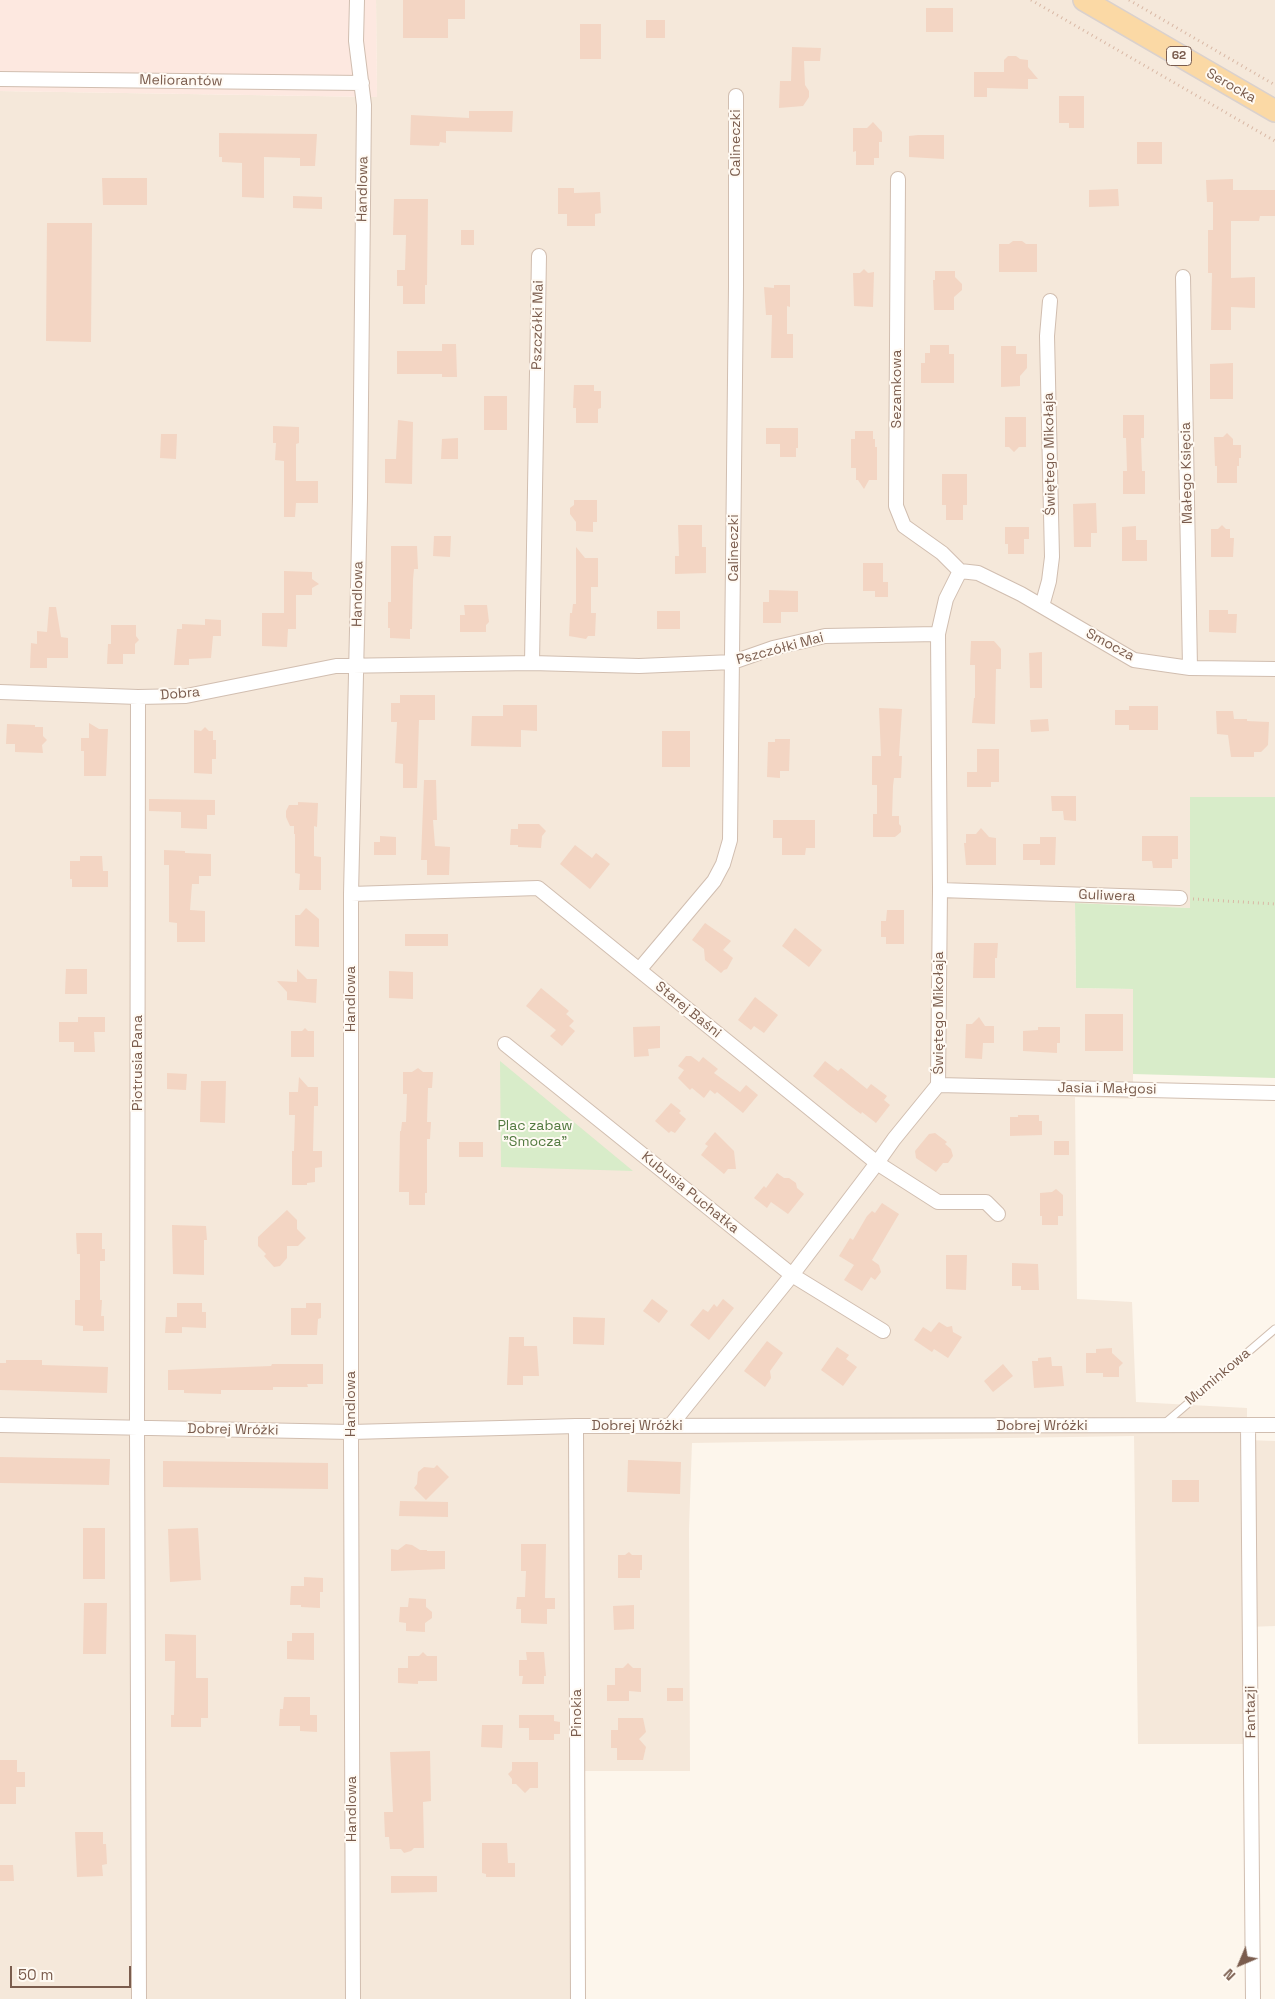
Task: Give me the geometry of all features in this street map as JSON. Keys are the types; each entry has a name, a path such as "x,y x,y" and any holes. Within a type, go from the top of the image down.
{"main road":[{"name":"Serocka","path":"1095,3 1275,111"}],"street":[{"name":"Handlowa","path":"353,1999 351,894 357,665 364,126 362,83 356,41 357,0"},
{"name":"Meliorantów","path":"0,79 362,83"},
{"name":"Calineczki","path":"639,970 714,881 723,864 730,840 733,662 736,96"},
{"name":"Sezamkowa","path":"898,179 896,506 904,526 942,553 960,571"},
{"name":"Pszczółki Mai","path":"532,663 539,256"},
{"name":"Małego Księcia","path":"1183,277 1190,668"},
{"name":"Świętego Mikołaja","path":"1042,606 1049,581 1052,557 1047,336 1050,301"},
{"name":"Smocza","path":"960,571 978,573 1042,606 1134,660 1190,668 1275,669"},
{"name":"Świętego Mikołaja","path":"670,1426 792,1275 894,1138 938,1085 940,890 938,634 946,599 960,571"},
{"name":"Pszczółki Mai","path":"357,665 532,663 639,666 733,662 773,648 825,636 938,634"},
{"name":"Dobra","path":"0,692 138,697 186,696 332,666 357,665"},
{"name":"Piotrusia Pana","path":"138,697 137,1429 139,1999"},
{"name":"Starej Baśni","path":"351,894 538,888 877,1163 938,1202 986,1202 998,1214"},
{"name":"Guliwera","path":"940,890 1180,898"},
{"name":"Kubusia Puchatka","path":"505,1044 792,1275 882,1331"},
{"name":"Jasia i Małgosi","path":"938,1085 1275,1093"},
{"name":"Dobrej Wróżki","path":"0,1425 351,1432 576,1426 1275,1426"},
{"name":"Pinokia","path":"576,1426 578,1999"},
{"name":"Fantazji","path":"1248,1426 1253,1999"}],"lane":[{"name":"Muminkowa","path":"1162,1425 1275,1329"}],"path":[{"path":"1031,0 1275,141"},
{"path":"1129,0 1275,85"},
{"path":"1180,898 1275,904"}],"shaded area":[{"path":"0,0 376,0 377,97 0,91"},
{"path":"376,0 1275,0 1275,797 1190,797 1190,908 1075,903 1076,988 1133,989 1133,1099 1075,1097 1077,1299 1132,1302 1136,1402 1247,1408 1247,1440 1275,1441 1275,1626 1248,1627 1248,1744 1138,1744 1134,1436 692,1443 689,1529 690,1771 576,1771 571,1999 0,1999 0,91 377,97"}],"green space":[{"path":"1190,797 1275,797 1275,1078 1133,1074 1133,989 1076,988 1075,903 1190,908"},
{"name":"Plac zabaw \"Smocza\"","path":"500,1061 633,1171 501,1167"}],"building":[{"path":"403,0 465,0 465,19 448,19 448,38 403,38"},
{"path":"926,8 953,8 953,32 926,32"},
{"path":"646,20 665,20 665,38 646,38"},
{"path":"580,24 601,24 601,59 580,59"},
{"path":"792,47 821,48 820,61 804,61 805,85 809,91 809,97 803,106 779,108 780,81 791,81"},
{"path":"1008,56 1016,56 1020,59 1028,60 1028,67 1038,79 1028,79 1028,89 987,88 987,97 974,97 974,72 1004,72 1004,60"},
{"path":"1059,96 1084,96 1084,128 1069,128 1069,123 1059,123"},
{"path":"469,111 513,111 512,132 446,131 446,143 440,142 439,146 410,145 411,115 469,118"},
{"path":"873,122 882,132 882,142 879,142 879,158 874,158 874,165 856,165 856,151 853,152 853,128 867,128"},
{"path":"219,133 317,134 315,166 300,166 300,158 264,157 264,198 242,197 242,163 222,162 222,157 219,157"},
{"path":"944,135 944,159 909,157 909,136"},
{"path":"1137,142 1162,142 1162,164 1137,164"},
{"path":"102,178 147,178 147,205 103,205"},
{"path":"1233,179 1233,190 1275,190 1275,216 1260,216 1259,221 1231,221 1231,278 1255,277 1255,308 1231,307 1231,330 1211,330 1212,273 1208,273 1208,230 1213,230 1213,202 1207,202 1206,180"},
{"path":"558,188 574,188 574,193 600,192 601,213 595,214 595,226 567,226 567,214 558,214"},
{"path":"1118,189 1119,206 1089,207 1089,190"},
{"path":"293,196 322,197 322,209 293,208"},
{"path":"394,199 428,199 425,304 403,304 403,286 397,286 397,270 405,270 406,235 393,235"},
{"path":"47,223 92,223 91,342 46,341"},
{"path":"461,230 474,230 474,245 461,245"},
{"path":"1013,241 1037,244 1037,272 999,272 999,244 1009,244"},
{"path":"864,269 868,273 874,272 873,307 854,306 853,273 860,273"},
{"path":"935,271 955,271 955,277 962,284 962,290 954,297 954,310 934,310 933,280 935,280"},
{"path":"774,285 790,285 790,307 787,306 787,334 793,334 793,358 771,358 772,315 766,315 764,287 774,288"},
{"path":"442,344 456,344 457,377 442,377 442,374 397,374 397,351 442,351"},
{"path":"930,345 949,345 949,354 954,354 954,383 921,383 921,363 925,363 925,353 930,353"},
{"path":"1001,346 1016,346 1016,354 1027,354 1027,368 1020,376 1020,386 1001,387"},
{"path":"1233,363 1233,399 1210,399 1210,364"},
{"path":"574,385 594,385 594,391 601,391 601,408 598,409 598,423 576,423 576,408 573,408"},
{"path":"484,396 507,396 507,430 484,430"},
{"path":"1123,415 1144,415 1144,438 1141,438 1142,471 1145,471 1145,494 1123,494 1123,471 1127,471 1126,438 1123,438"},
{"path":"1005,417 1026,417 1026,447 1019,447 1014,452 1009,447 1005,447"},
{"path":"398,420 413,422 412,484 385,483 385,459 396,459"},
{"path":"273,426 299,427 299,443 296,444 296,481 318,481 318,503 296,503 295,517 284,517 284,461 275,460 276,443 273,443"},
{"path":"766,428 798,428 796,457 780,457 780,444 766,444"},
{"path":"855,431 873,431 875,447 877,447 877,480 869,480 864,489 856,480 856,468 851,468 851,439 855,439"},
{"path":"1227,433 1233,439 1233,445 1241,445 1241,458 1239,458 1239,466 1237,466 1237,483 1217,483 1214,437 1223,437"},
{"path":"161,434 177,434 176,459 160,458"},
{"path":"458,438 458,459 441,459 442,439"},
{"path":"942,474 967,474 967,505 963,505 963,520 946,520 946,505 942,505"},
{"path":"574,500 597,500 597,522 593,522 593,532 576,531 576,522 570,514 570,508 574,505"},
{"path":"1096,503 1097,533 1091,533 1091,547 1074,547 1073,504"},
{"path":"678,525 702,525 702,547 706,547 706,573 675,574 675,556 679,556"},
{"path":"1222,525 1226,529 1230,529 1230,538 1234,538 1233,557 1211,557 1211,529 1218,529"},
{"path":"1136,526 1136,540 1147,540 1147,561 1122,561 1122,527"},
{"path":"1005,527 1029,527 1029,539 1024,539 1024,554 1008,554 1008,544 1005,544"},
{"path":"434,536 451,536 450,557 433,556"},
{"path":"391,546 417,546 418,569 414,569 410,639 390,638 388,602 391,602"},
{"path":"576,547 585,558 598,558 598,587 591,587 591,613 596,613 595,636 588,636 586,639 569,636 570,613 572,613 573,604 576,604"},
{"path":"863,563 883,563 883,582 888,582 888,597 875,597 875,591 863,591"},
{"path":"284,571 312,572 312,579 319,584 312,588 312,595 296,595 296,629 288,629 287,647 262,646 262,613 284,613"},
{"path":"769,590 798,591 798,612 781,612 781,623 763,623 763,602 769,602"},
{"path":"464,605 487,605 489,622 486,625 486,632 460,632 460,615 465,615"},
{"path":"49,607 56,607 61,637 68,638 68,658 47,658 47,668 30,668 31,643 37,644 37,631 47,632"},
{"path":"1209,610 1228,610 1228,614 1237,614 1236,633 1209,632"},
{"path":"657,611 680,611 680,629 657,629"},
{"path":"205,619 221,620 221,636 213,636 211,658 189,659 189,665 174,665 177,629 182,629 182,624 205,625"},
{"path":"111,625 136,625 136,636 139,640 135,644 135,654 123,654 123,664 107,664 108,644 111,644"},
{"path":"971,641 994,641 1001,649 1001,669 996,669 995,724 972,723 975,698 975,665 970,665"},
{"path":"1042,652 1042,688 1030,688 1029,653"},
{"path":"400,695 435,695 435,720 419,720 417,788 403,788 403,764 395,763 397,722 391,722 391,703 400,703"},
{"path":"503,705 537,705 537,731 521,730 521,747 471,746 472,716 503,716"},
{"path":"1129,706 1158,706 1158,730 1129,730 1129,725 1115,725 1115,710 1129,710"},
{"path":"879,708 902,709 899,756 902,756 901,778 894,778 892,816 899,816 901,832 895,837 873,837 873,814 877,814 877,785 872,785 872,756 881,756"},
{"path":"1216,711 1233,711 1234,719 1269,722 1268,745 1261,752 1254,752 1254,757 1231,757 1228,735 1217,734"},
{"path":"1048,719 1049,731 1031,732 1030,720"},
{"path":"89,723 99,729 108,729 106,776 84,776 84,751 81,751 81,738 89,738"},
{"path":"7,724 43,727 43,736 47,740 42,745 43,753 15,752 15,744 6,744"},
{"path":"205,727 209,731 213,731 213,740 216,740 216,759 212,759 212,774 194,773 194,730 201,731"},
{"path":"662,731 690,731 690,767 662,767"},
{"path":"775,739 790,739 789,771 780,771 780,778 767,777 768,742 775,742"},
{"path":"977,749 999,749 999,782 991,782 991,787 967,787 967,772 977,772"},
{"path":"424,780 436,780 437,820 433,820 435,846 450,847 449,875 427,875 427,860 421,860"},
{"path":"1051,796 1076,796 1076,821 1064,820 1063,811 1052,811"},
{"path":"149,799 215,800 215,815 207,815 207,829 181,828 181,812 149,811"},
{"path":"298,802 318,803 317,827 314,826 314,856 321,857 321,890 299,890 300,874 295,873 294,826 290,826 286,817 289,805 298,805"},
{"path":"773,820 815,820 815,848 806,848 805,855 782,855 782,838 773,838"},
{"path":"518,824 539,824 546,831 542,836 541,848 510,845 511,829 518,829"},
{"path":"981,828 989,837 996,838 996,865 966,865 964,843 966,843 966,834 976,834"},
{"path":"380,836 396,837 396,855 374,855 374,842 380,842"},
{"path":"1142,836 1178,836 1178,859 1172,859 1172,868 1153,868 1152,861 1142,861"},
{"path":"1040,837 1056,837 1055,865 1040,865 1040,860 1023,860 1023,844 1040,844"},
{"path":"575,845 592,858 596,853 610,864 590,889 560,864"},
{"path":"164,850 211,854 211,876 199,876 199,884 192,884 190,910 205,911 205,942 177,942 177,923 169,922 169,865 164,865"},
{"path":"80,856 102,856 103,871 108,871 108,887 72,887 70,861 80,861"},
{"path":"306,908 319,919 319,947 295,946 295,915 300,915"},
{"path":"887,910 904,910 904,944 886,944 886,937 881,937 881,921 886,921"},
{"path":"705,923 731,941 723,950 733,958 727,969 721,973 705,960 704,949 692,940"},
{"path":"795,928 822,950 809,967 782,946"},
{"path":"405,934 448,934 448,946 405,946"},
{"path":"974,943 998,943 997,958 995,958 995,978 973,978"},
{"path":"66,969 87,969 87,994 65,994"},
{"path":"297,969 307,979 317,979 316,1003 287,1000 287,992 277,981 297,982"},
{"path":"389,971 413,972 413,999 389,998"},
{"path":"541,988 569,1011 566,1014 574,1021 569,1026 575,1031 562,1046 550,1036 556,1030 526,1006"},
{"path":"755,997 778,1015 764,1033 754,1026 751,1030 738,1020"},
{"path":"1085,1014 1123,1014 1123,1051 1085,1051"},
{"path":"78,1017 105,1017 105,1032 94,1032 95,1052 74,1052 74,1042 59,1042 59,1022 78,1022"},
{"path":"979,1017 985,1026 994,1026 994,1043 983,1043 982,1059 965,1058 966,1024 972,1024"},
{"path":"660,1026 660,1048 648,1049 649,1056 634,1057 633,1027"},
{"path":"1038,1027 1060,1027 1060,1043 1057,1043 1057,1053 1023,1051 1023,1031 1038,1030"},
{"path":"305,1028 308,1031 314,1031 314,1057 291,1057 291,1031 302,1031"},
{"path":"686,1056 691,1056 699,1062 703,1057 718,1069 714,1073 740,1092 746,1085 758,1095 743,1113 717,1092 715,1094 710,1090 704,1098 692,1088 690,1090 678,1078 684,1070 678,1066"},
{"path":"825,1061 838,1071 841,1068 867,1089 871,1084 887,1096 884,1100 890,1105 876,1123 862,1112 861,1114 813,1076"},
{"path":"418,1068 423,1072 433,1072 432,1088 428,1088 427,1122 431,1122 430,1139 427,1139 427,1193 425,1193 425,1205 409,1205 409,1192 399,1192 400,1131 402,1122 406,1122 407,1094 403,1094 403,1072 412,1072"},
{"path":"167,1073 187,1074 186,1090 167,1089"},
{"path":"299,1077 308,1087 318,1087 318,1106 314,1106 313,1151 322,1151 322,1167 315,1168 315,1182 307,1183 307,1185 292,1185 295,1115 289,1115 289,1092 298,1092"},
{"path":"201,1081 226,1081 225,1123 200,1122"},
{"path":"671,1103 681,1111 679,1113 686,1119 675,1133 671,1131 669,1133 655,1121"},
{"path":"1018,1115 1039,1115 1039,1121 1042,1121 1042,1135 1010,1136 1010,1117 1018,1117"},
{"path":"715,1132 734,1151 736,1169 728,1169 724,1174 701,1155 708,1146 705,1144"},
{"path":"935,1133 947,1142 945,1144 951,1149 953,1156 948,1163 943,1163 936,1172 916,1158 915,1151 929,1134"},
{"path":"1054,1141 1069,1141 1069,1155 1054,1155"},
{"path":"459,1142 483,1142 483,1157 459,1157"},
{"path":"777,1173 796,1183 797,1188 804,1194 788,1214 771,1202 767,1208 754,1198 764,1186 766,1188"},
{"path":"1056,1189 1063,1195 1063,1216 1058,1216 1058,1225 1042,1225 1040,1193 1052,1192"},
{"path":"882,1203 899,1214 872,1260 879,1265 881,1272 875,1280 871,1277 862,1291 844,1280 854,1265 839,1256 850,1238 853,1240 867,1216 872,1211 875,1213"},
{"path":"287,1210 297,1220 297,1229 306,1238 298,1246 287,1246 287,1258 280,1266 274,1267 264,1256 266,1254 258,1246 258,1237"},
{"path":"172,1225 206,1226 207,1240 204,1240 204,1275 173,1274"},
{"path":"76,1233 102,1233 102,1249 105,1249 105,1261 100,1261 100,1300 102,1300 101,1316 104,1316 104,1331 83,1331 83,1326 75,1325 75,1300 80,1300 80,1254 77,1254"},
{"path":"946,1255 967,1255 966,1290 946,1289"},
{"path":"1012,1263 1038,1264 1039,1290 1021,1290 1021,1286 1012,1286"},
{"path":"652,1299 668,1311 659,1323 643,1311"},
{"path":"723,1299 734,1308 709,1340 690,1325 703,1309 708,1312 714,1304 717,1307"},
{"path":"177,1303 202,1303 202,1312 206,1312 206,1328 182,1327 182,1333 165,1333 166,1317 177,1317"},
{"path":"306,1303 321,1303 321,1318 318,1319 317,1335 291,1335 291,1308 306,1308"},
{"path":"573,1317 605,1318 604,1345 573,1344"},
{"path":"939,1322 947,1327 952,1326 953,1332 962,1337 948,1358 934,1349 932,1352 914,1340 923,1327 931,1332"},
{"path":"509,1337 524,1337 524,1346 537,1346 539,1376 523,1376 523,1385 507,1385"},
{"path":"767,1341 783,1353 770,1371 771,1378 765,1387 744,1371"},
{"path":"837,1347 849,1355 846,1359 857,1367 843,1386 821,1370"},
{"path":"1112,1348 1112,1353 1123,1363 1119,1367 1119,1377 1103,1377 1103,1373 1086,1373 1086,1353 1096,1353 1096,1349"},
{"path":"1051,1357 1052,1366 1062,1366 1064,1386 1034,1388 1032,1361 1038,1361 1038,1358"},
{"path":"6,1360 42,1360 42,1365 108,1367 107,1393 0,1390 0,1363 6,1363"},
{"path":"272,1364 323,1364 323,1384 307,1384 308,1387 273,1387 273,1390 221,1390 221,1394 184,1393 184,1390 168,1390 168,1370 271,1366"},
{"path":"1003,1364 1013,1376 993,1392 984,1381"},
{"path":"0,1457 110,1459 109,1485 0,1483"},
{"path":"628,1460 681,1462 680,1494 627,1492"},
{"path":"163,1461 328,1463 328,1489 163,1487"},
{"path":"437,1465 449,1477 426,1500 414,1488 417,1484 418,1472 424,1467 434,1468"},
{"path":"1172,1480 1199,1480 1199,1502 1172,1502"},
{"path":"400,1501 448,1502 448,1517 399,1516"},
{"path":"83,1528 105,1528 105,1579 83,1579"},
{"path":"198,1528 201,1580 170,1582 168,1529"},
{"path":"406,1544 420,1550 445,1551 445,1569 391,1571 391,1549 398,1550"},
{"path":"521,1544 546,1544 545,1598 555,1598 555,1609 547,1609 547,1624 521,1623 521,1609 516,1609 517,1597 525,1597 526,1571 521,1571"},
{"path":"629,1552 632,1555 642,1555 640,1578 618,1578 618,1555 625,1555"},
{"path":"304,1577 323,1578 323,1592 320,1592 320,1608 290,1605 291,1586 304,1586"},
{"path":"409,1598 426,1599 426,1607 432,1612 432,1618 425,1623 425,1632 406,1631 406,1623 399,1622 400,1607 408,1607"},
{"path":"84,1603 107,1603 106,1654 83,1654"},
{"path":"634,1605 634,1629 614,1630 613,1606"},
{"path":"292,1633 314,1633 314,1660 287,1659 287,1641 292,1641"},
{"path":"165,1634 196,1635 196,1678 208,1678 208,1718 201,1718 201,1727 171,1727 171,1715 174,1715 175,1661 165,1661"},
{"path":"423,1652 427,1656 437,1656 437,1681 418,1681 418,1684 398,1683 398,1668 408,1668 408,1656 419,1656"},
{"path":"526,1652 544,1652 546,1676 544,1676 544,1684 522,1684 523,1676 519,1676 519,1660 527,1660"},
{"path":"628,1663 633,1668 641,1668 641,1692 629,1691 629,1701 607,1701 607,1685 615,1685 615,1668 623,1668"},
{"path":"667,1688 683,1688 683,1701 667,1701"},
{"path":"284,1697 310,1697 310,1715 317,1715 317,1732 300,1731 300,1726 279,1726 280,1709 283,1709"},
{"path":"519,1715 554,1715 554,1721 560,1722 560,1734 554,1734 554,1740 529,1740 529,1728 519,1728"},
{"path":"618,1718 643,1718 646,1732 639,1739 646,1747 643,1760 617,1760 617,1748 611,1748 611,1730 618,1730"},
{"path":"482,1725 503,1725 502,1748 481,1747"},
{"path":"430,1751 431,1801 423,1802 424,1848 414,1848 404,1853 401,1849 390,1849 389,1837 385,1837 384,1812 393,1812 390,1752"},
{"path":"0,1760 17,1760 17,1772 25,1772 25,1787 16,1787 16,1804 0,1804"},
{"path":"512,1762 538,1762 538,1788 530,1788 525,1793 516,1784 512,1784 512,1779 508,1774 512,1770"},
{"path":"75,1832 103,1832 107,1864 102,1865 103,1876 77,1877"},
{"path":"482,1843 507,1843 508,1863 515,1863 515,1877 486,1877 486,1874 482,1873"},
{"path":"0,1865 13,1865 14,1881 0,1881"},
{"path":"391,1876 437,1876 437,1892 391,1893"}]}
